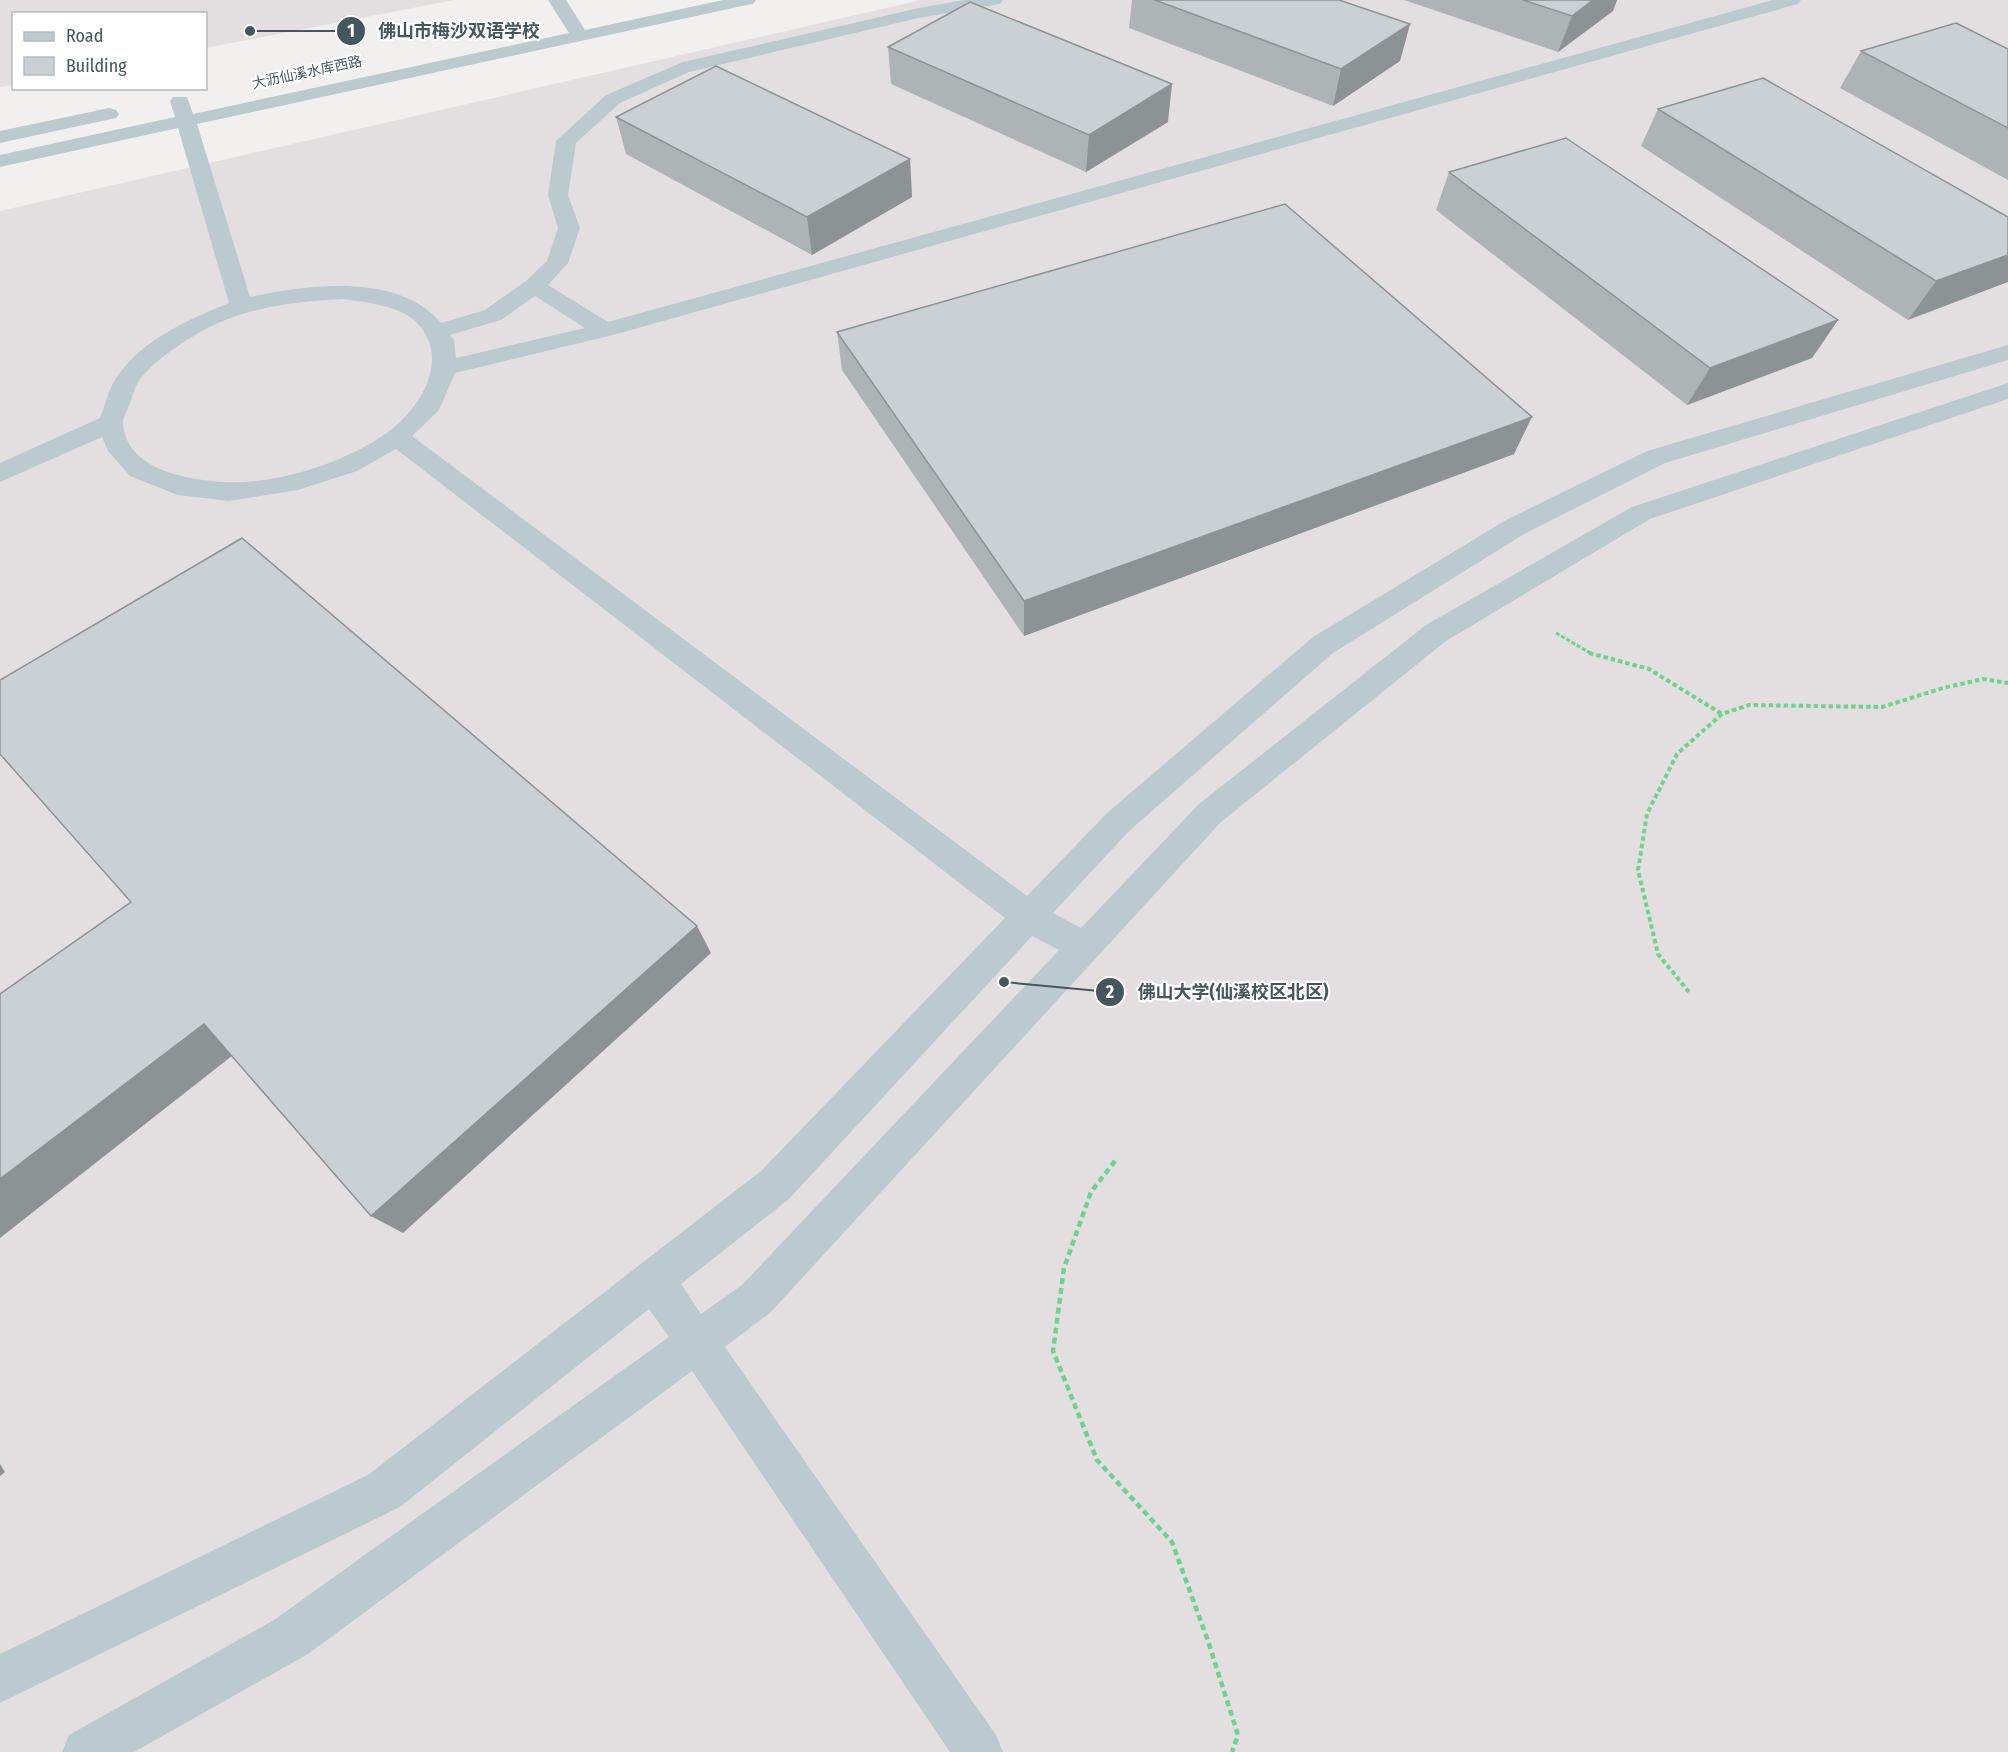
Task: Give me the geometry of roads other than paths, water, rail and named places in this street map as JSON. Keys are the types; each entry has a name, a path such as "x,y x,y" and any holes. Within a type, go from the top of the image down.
{"street":[{"path":"557,0 580,36"},
{"path":"0,161 747,0"},
{"path":"436,332 493,315 534,286 557,263 569,228 558,195 566,141 613,99 683,68 919,14 994,0"},
{"path":"445,368 605,330 1792,0"},
{"path":"545,22 591,12"},
{"path":"157,104 202,94"},
{"path":"179,99 241,306"},
{"path":"0,137 123,111"},
{"path":"534,286 605,330"},
{"path":"342,292 387,299 422,315 442,340 445,368 430,404 396,437 348,465 289,484 230,492 178,486 139,470 117,445 110,423 126,382 154,352 194,326 241,306 291,295 342,292"},
{"path":"0,1679 384,1491 775,1185 1118,822 1323,645 1515,527 1656,457 2008,352"},
{"path":"86,1752 291,1637 756,1299 1210,813 1436,633 1641,513 2008,391"},
{"path":"0,473 110,423"},
{"path":"396,437 1029,917 1085,947"},
{"path":"653,1279 979,1752"}],"place":[{"name":"佛山市梅沙双语学校","path":"250,31"},
{"name":"佛山大学(仙溪校区北区)","path":"1004,982"}]}
